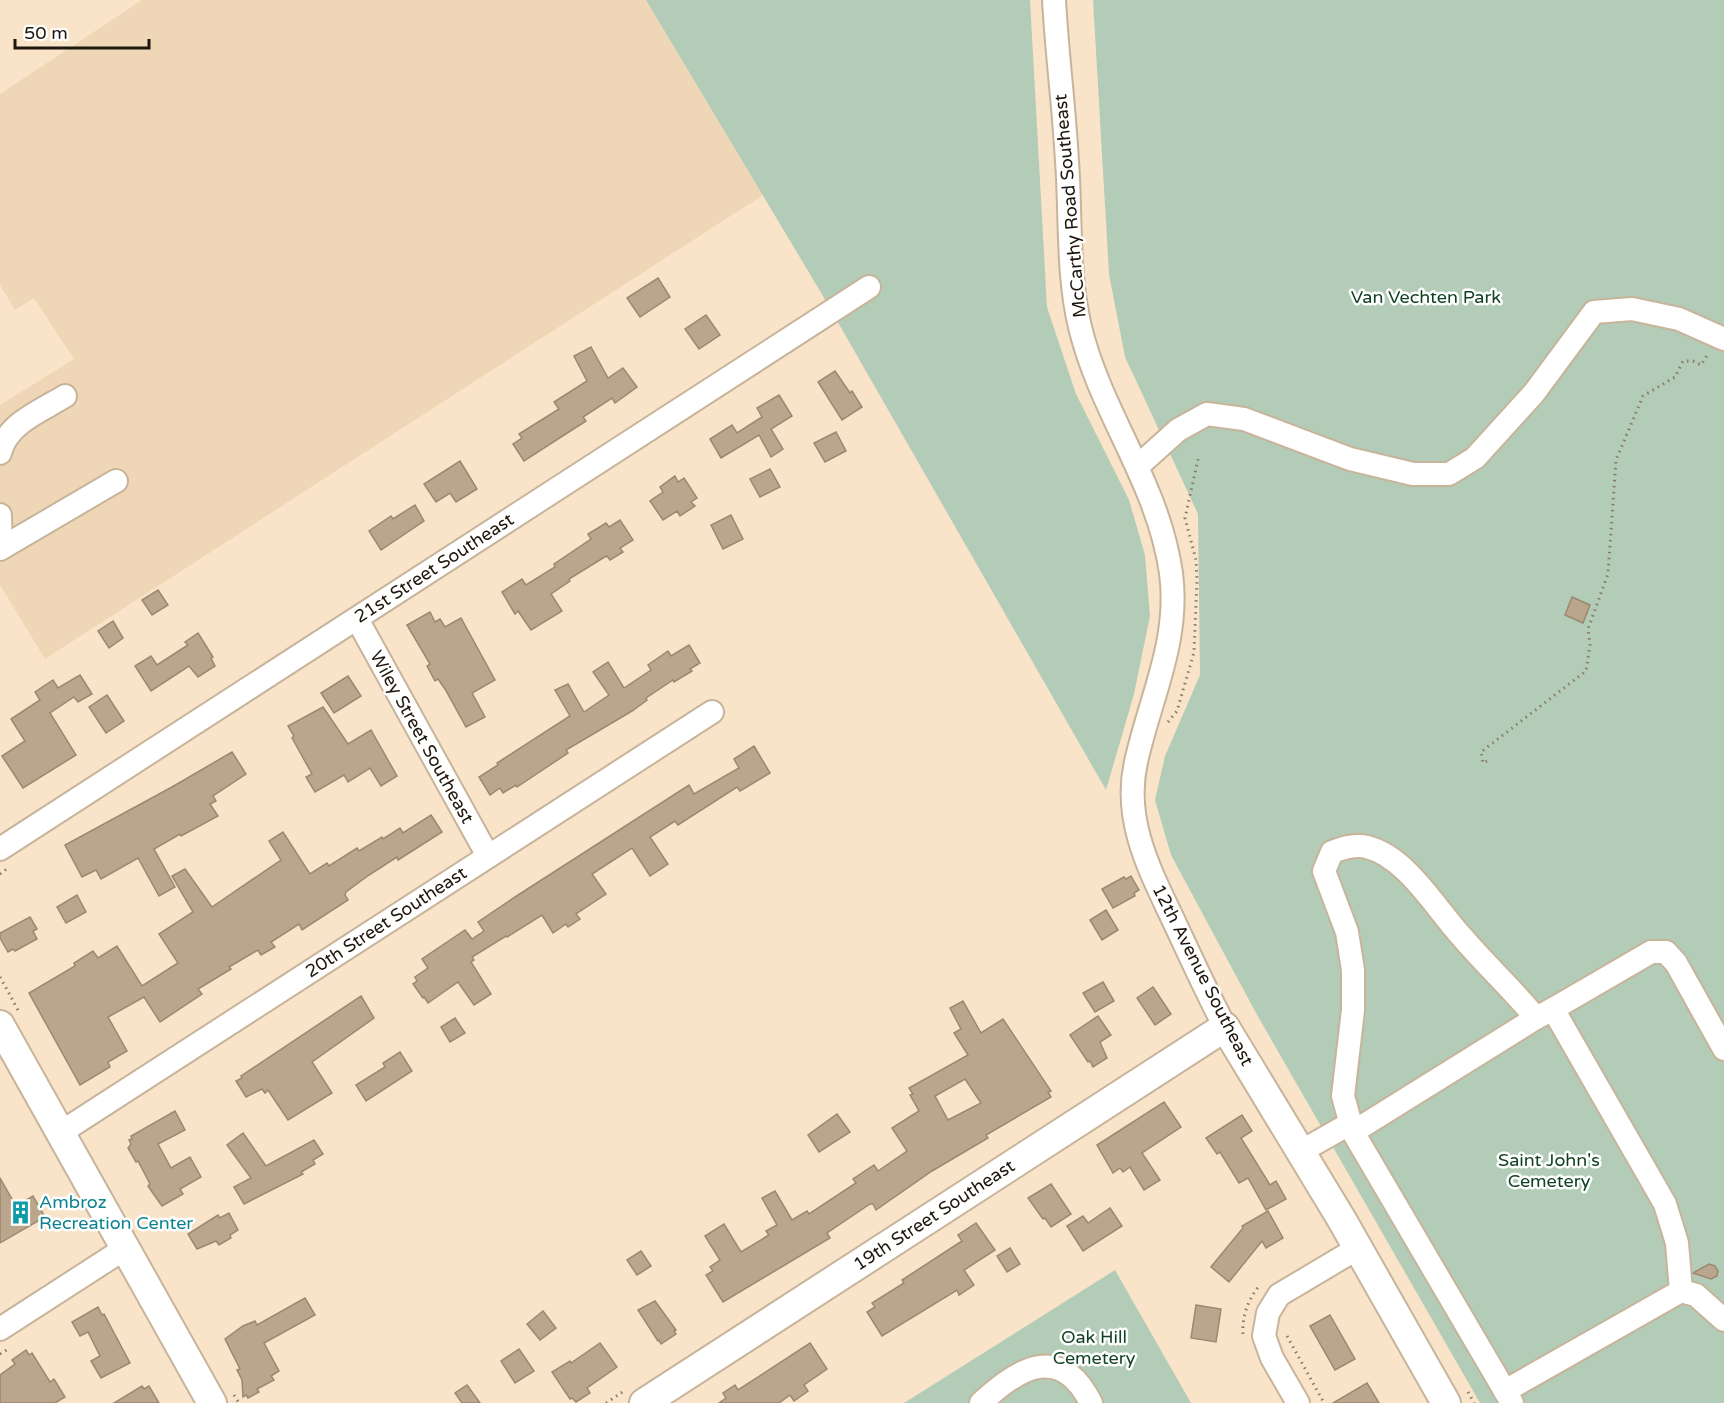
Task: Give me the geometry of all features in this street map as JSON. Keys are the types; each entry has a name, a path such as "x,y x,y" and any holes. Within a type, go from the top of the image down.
{"main road":[{"path":"0,1025 212,1403"},
{"name":"12th Avenue Southeast","path":"1225,1027 1358,1248 1455,1393"},
{"name":"19th Street Southeast","path":"644,1403 1225,1027"}],"street":[{"name":"McCarthy Road Southeast","path":"1054,0 1067,159 1073,286 1080,326 1103,395 1154,504 1171,574"},
{"name":"21st Street Southeast","path":"0,849 869,287"},
{"path":"1138,466 1178,430 1207,414 1245,419 1350,459 1413,474 1449,474 1475,458 1534,393 1594,312 1632,309 1679,319 1721,337"},
{"path":"0,453 9,433 17,425 65,396"},
{"path":"0,549 116,482"},
{"path":"0,515 0,549"},
{"name":"12th Avenue Southeast","path":"1171,574 1172,603 1169,633 1157,691 1135,763 1132,786 1133,809 1137,835 1145,857 1225,1027"},
{"name":"Wiley Street Southeast","path":"357,619 488,856"},
{"name":"20th Street Southeast","path":"60,1133 712,712"},
{"path":"1681,1291 1677,1243 1665,1204 1545,1014 1510,987 1461,936 1427,893 1394,860 1367,847 1346,846 1332,852 1324,871 1347,932 1353,970 1353,1010 1343,1096 1352,1127 1508,1397 1681,1291 1696,1295 1724,1320"},
{"path":"1299,1152 1352,1127 1651,952 1666,952 1676,963 1724,1048"},
{"path":"1298,1403 1272,1358 1264,1336 1268,1313 1279,1295 1358,1248"},
{"path":"1,1324 124,1249"},
{"path":"981,1403 1000,1385 1027,1369 1047,1366 1067,1374 1083,1386 1091,1403"}],"path":[{"path":"1487,760 1483,763 1481,752 1586,671 1590,645 1588,629 1608,574 1616,460 1643,396 1675,377 1683,361 1693,361 1701,365 1721,337"},
{"path":"1164,728 1177,711 1194,652 1196,560 1185,518 1199,455"},
{"path":"1286,1329 1294,1351 1324,1403"},
{"path":"1455,1393 1474,1403"}],"shaded area":[{"path":"142,0 646,0 763,195 45,659 0,585 0,405 74,359 34,298 15,310 0,285 0,94"}],"green space":[{"path":"646,0 1030,0 1047,307 1076,394 1129,500 1145,555 1150,616 1134,694 1106,790 820,291"},
{"name":"Van Vechten Park","path":"1093,0 1724,0 1724,1403 1480,1403 1256,1013 1171,855 1155,800 1165,756 1200,675 1198,514 1125,357 1109,274"},
{"name":"Oak Hill Cemetery","path":"1115,1270 1191,1403 904,1403"}],"building":[{"path":"658,278 670,297 640,317 627,298"},
{"path":"706,315 720,335 699,349 685,329"},
{"path":"591,347 608,378 623,368 637,387 615,403 612,398 583,417 586,421 524,461 513,444 522,438 519,434 559,409 554,402 587,381 574,356"},
{"path":"835,371 862,407 842,420 818,382"},
{"path":"779,395 792,416 771,429 783,449 771,457 759,435 721,458 710,439 732,425 737,433 762,417 757,408"},
{"path":"836,432 846,451 825,462 814,443"},
{"path":"460,461 477,489 456,502 450,493 436,502 424,484"},
{"path":"770,469 780,487 760,497 750,479"},
{"path":"675,476 678,482 684,478 697,498 691,502 695,506 680,516 677,511 663,520 650,501 663,492 660,487"},
{"path":"415,505 424,521 381,550 369,531 391,516 393,519"},
{"path":"731,515 743,539 723,549 711,525"},
{"path":"620,520 633,540 620,548 623,552 610,560 607,556 603,558 569,579 570,581 551,594 562,611 531,630 518,611 515,614 502,592 522,579 526,585 555,567 554,564 591,539 588,534 606,523 609,527"},
{"path":"158,590 168,605 152,615 142,600"},
{"path":"1572,597 1590,605 1583,623 1565,615"},
{"path":"430,612 435,622 440,619 445,627 461,618 495,680 472,693 485,717 466,727 445,689 438,679 435,681 427,666 430,664 407,625"},
{"path":"113,621 123,638 109,648 98,631"},
{"path":"198,633 213,657 211,658 215,666 198,677 189,666 151,691 135,666 151,656 157,665 188,645 185,642"},
{"path":"689,645 700,663 690,669 692,671 674,682 673,680 646,698 647,700 632,711 566,750 568,753 517,787 516,785 503,793 500,788 490,795 479,777 570,716 555,690 568,684 584,712 609,695 593,672 608,662 624,688 651,670 648,665 668,651 671,656"},
{"path":"80,675 92,694 78,702 74,697 50,713 76,755 23,788 2,756 25,741 11,719 40,700 35,692 53,680 58,688"},
{"path":"348,676 361,696 334,713 321,693"},
{"path":"107,695 124,721 106,733 89,707"},
{"path":"323,707 348,744 371,730 397,776 381,786 370,768 348,782 344,775 315,792 306,777 312,774 288,726"},
{"path":"754,746 770,773 740,791 737,787 678,825 675,821 650,837 668,864 650,876 632,848 592,874 606,894 576,914 580,919 568,927 566,924 553,933 542,915 472,957 474,960 471,962 491,994 474,1005 458,982 428,1003 423,998 413,984 417,981 415,977 428,968 422,959 465,930 472,939 484,931 478,922 689,785 694,794 739,768 734,759"},
{"path":"232,752 246,774 213,796 216,801 210,804 218,816 154,849 175,887 159,896 138,858 101,879 96,870 82,877 65,845"},
{"path":"431,815 442,832 369,875 346,892 348,900 302,930 299,924 271,942 275,947 261,955 258,950 229,967 231,969 198,989 202,994 160,1022 144,997 108,1017 127,1051 108,1062 110,1067 80,1085 29,993 75,966 74,963 93,951 98,958 117,946 142,986 178,963 159,934 193,912 172,876 185,869 212,907 281,860 269,841 283,832 310,874 327,863 329,866 357,848 359,851 382,837 383,839 400,828 403,833"},
{"path":"1131,876 1139,890 1134,893 1135,896 1113,908 1102,889 1124,877 1126,879"},
{"path":"77,895 86,912 66,923 57,907"},
{"path":"1106,910 1118,930 1102,940 1090,920"},
{"path":"30,917 37,929 33,931 37,939 15,951 13,949 8,952 0,938 0,933"},
{"path":"1103,982 1114,1001 1095,1012 1083,993"},
{"path":"1153,987 1171,1014 1155,1025 1137,998"},
{"path":"361,996 374,1018 312,1062 332,1093 288,1120 268,1090 265,1093 262,1089 246,1097 236,1081 242,1078 241,1076"},
{"path":"963,1001 981,1033 1003,1019 1051,1091 1048,1092 1051,1097 986,1135 988,1138 932,1171 876,1210 873,1204 870,1204 827,1233 830,1238 723,1302 706,1275 713,1271 710,1267 720,1260 705,1236 724,1224 741,1252 769,1235 766,1231 777,1225 762,1198 775,1191 792,1220 807,1211 809,1214 856,1183 853,1179 874,1165 878,1171 907,1151 892,1128 919,1111 910,1095 913,1094 909,1088 968,1055 954,1033 961,1029 950,1008","holes":["965,1079 981,1103 948,1120 935,1096"]},
{"path":"1098,1016 1111,1035 1100,1042 1107,1058 1093,1067 1070,1035"},
{"path":"455,1018 465,1033 450,1042 441,1027"},
{"path":"400,1052 412,1071 366,1101 356,1085 385,1067 383,1063"},
{"path":"1164,1102 1181,1127 1142,1153 1160,1180 1144,1190 1130,1167 1123,1172 1120,1168 1113,1173 1097,1145"},
{"path":"175,1111 185,1130 158,1144 171,1168 190,1157 201,1177 180,1189 183,1194 162,1206 148,1186 150,1184 138,1161 136,1162 128,1148 131,1144 129,1140 132,1139 131,1136"},
{"path":"837,1114 850,1132 819,1152 808,1135"},
{"path":"1242,1115 1252,1131 1241,1138 1270,1185 1276,1181 1286,1199 1266,1210 1248,1178 1239,1183 1220,1152 1217,1154 1206,1138"},
{"path":"243,1133 266,1166 314,1140 323,1154 313,1160 315,1164 301,1172 303,1174 244,1204 234,1187 251,1178 227,1145"},
{"name":"Ambroz Recreation Center","path":"0,1178 16,1206 33,1196 45,1217 0,1243"},
{"path":"1051,1184 1071,1214 1051,1227 1028,1198"},
{"path":"1110,1208 1122,1226 1083,1251 1067,1226 1083,1216 1088,1223"},
{"path":"1268,1211 1283,1238 1266,1248 1262,1241 1229,1282 1211,1267 1243,1228 1242,1226"},
{"path":"229,1213 238,1230 230,1235 231,1238 219,1245 216,1241 197,1249 188,1234 218,1215 220,1218"},
{"path":"976,1223 995,1250 964,1270 974,1285 959,1295 957,1290 882,1336 867,1312 875,1307 872,1303 904,1283 902,1280 962,1241 958,1235"},
{"path":"1010,1248 1020,1264 1007,1272 997,1256"},
{"path":"641,1251 651,1266 637,1275 627,1260"},
{"path":"1709,1264 1715,1266 1718,1271 1717,1276 1711,1279 1693,1273"},
{"path":"305,1298 315,1315 264,1343 279,1371 271,1376 274,1380 257,1389 259,1392 248,1398 246,1395 243,1397 242,1380 237,1370 240,1369 225,1339 243,1326 255,1321 257,1325"},
{"path":"655,1301 676,1330 674,1331 676,1334 661,1344 638,1310"},
{"path":"1196,1305 1221,1309 1216,1342 1191,1338"},
{"path":"98,1307 130,1363 101,1378 91,1361 100,1356 88,1332 80,1336 72,1322"},
{"path":"543,1311 556,1328 540,1340 527,1324"},
{"path":"1330,1315 1355,1359 1335,1370 1310,1326"},
{"path":"600,1343 617,1367 587,1388 590,1393 576,1402 570,1399 552,1372 570,1361 571,1363"},
{"path":"810,1343 827,1369 804,1385 808,1391 794,1401 790,1395 779,1403 719,1403 726,1398 723,1393 735,1385 738,1390"},
{"path":"519,1349 534,1371 515,1383 501,1361"},
{"path":"26,1350 29,1355 32,1353 50,1382 54,1379 65,1397 55,1403 0,1403 0,1375 15,1364 12,1360"},
{"path":"1367,1383 1379,1403 1333,1403"},
{"path":"467,1385 480,1403 462,1403 455,1393"},
{"path":"142,1386 144,1389 149,1386 159,1403 114,1403"}],"place":[{"name":"Ambroz Recreation Center","path":"21,1212"}],"park label":[{"name":"Saint John's Cemetery","path":"1549,1170"}]}
